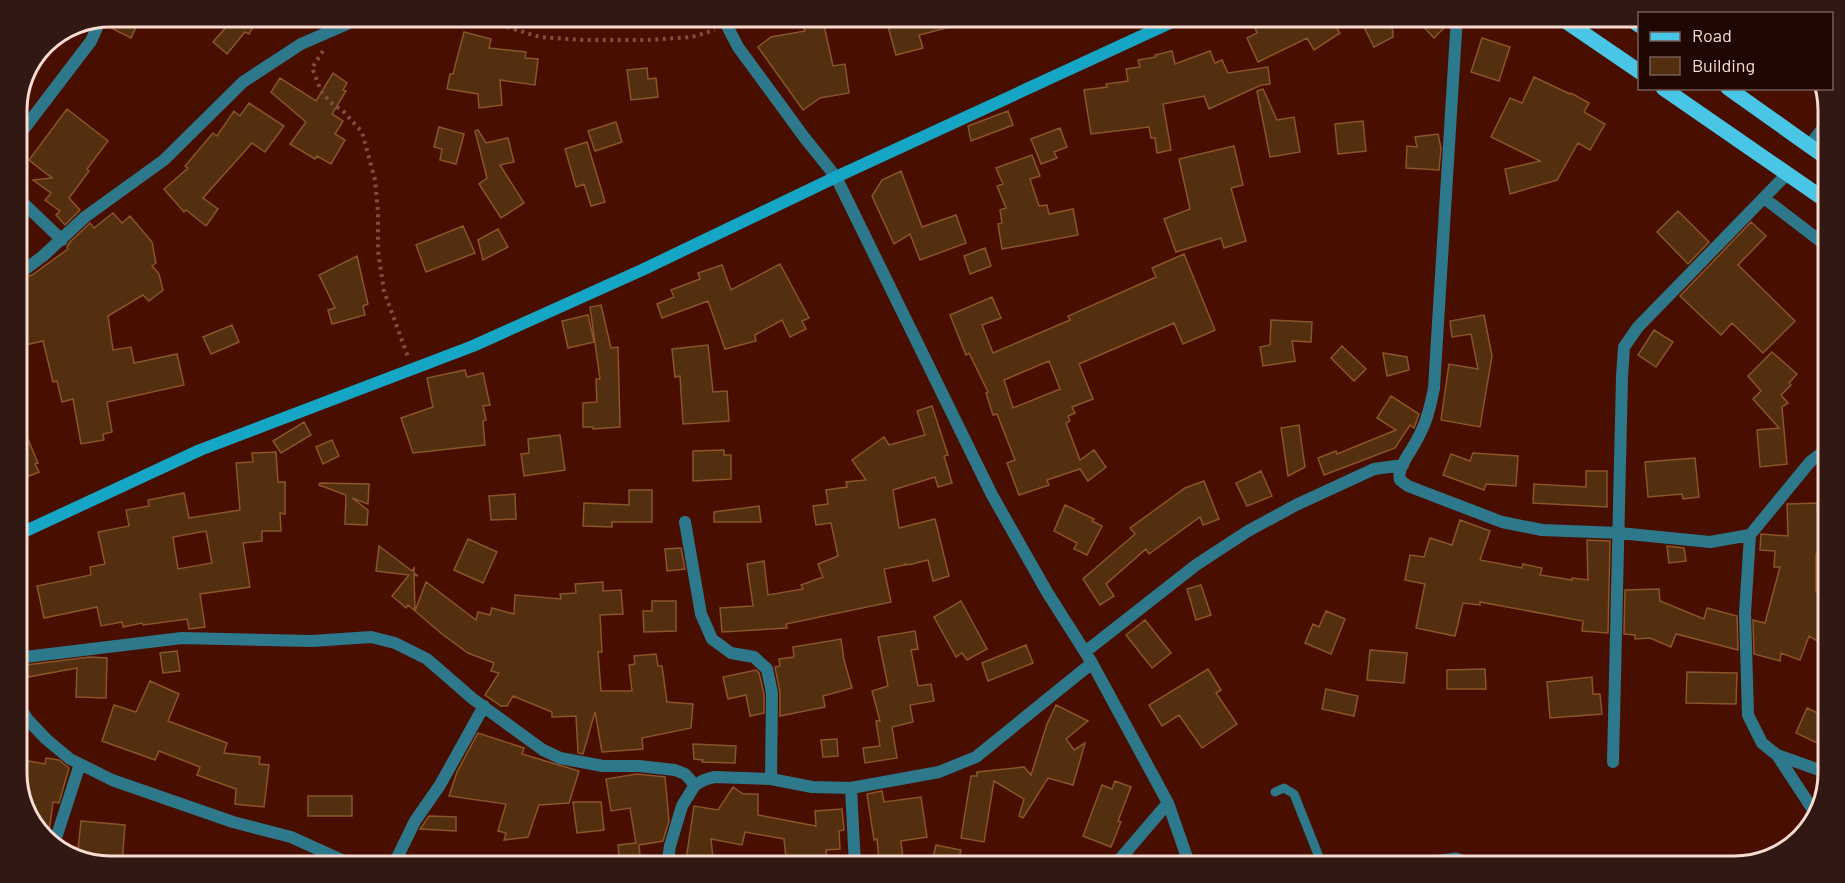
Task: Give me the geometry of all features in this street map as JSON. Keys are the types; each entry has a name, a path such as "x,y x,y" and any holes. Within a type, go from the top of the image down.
{"main road":[{"path":"1574,27 1638,71"},
{"path":"1666,90 1818,195"},
{"path":"1731,90 1818,152"}],"street":[{"path":"27,268 62,240 85,217 164,160 243,82 301,45 340,27"},
{"path":"728,27 738,47 836,177 992,495 1047,592 1088,658 1168,803 1186,856"},
{"path":"27,531 200,450 473,346 642,270 836,177 1161,27"},
{"path":"1456,27 1434,388 1428,417 1402,465 1399,478 1408,486 1502,522 1542,530 1619,533 1710,542 1750,535"},
{"path":"27,125 91,41 97,29"},
{"path":"1613,762 1624,347 1638,327 1788,173"},
{"path":"1764,198 1818,239"},
{"path":"27,207 62,240"},
{"path":"1811,806 1777,755 1762,743 1748,716 1744,613 1750,535 1810,462 1818,456"},
{"path":"669,856 682,806 695,785 714,777 771,779 812,788 850,788 939,772 965,764 988,749 1088,658 1196,565 1248,531 1296,505 1374,469 1402,465"},
{"path":"685,522 701,614 712,639 731,653 754,657 767,669 772,693 771,779"},
{"path":"27,657 182,638 312,641 371,637 395,643 427,659 543,750 560,758 603,766 639,766 675,770 685,774 695,785"},
{"path":"398,856 415,821 440,785 484,706"},
{"path":"27,718 46,739 70,759 112,780 233,822 291,837 332,856"},
{"path":"1777,755 1818,769"},
{"path":"57,836 80,764"},
{"path":"850,788 854,856"},
{"path":"1123,856 1168,803"}],"lane":[{"path":"1808,145 1818,132"},
{"path":"1275,792 1284,788 1294,794 1318,856"}],"path":[{"path":"507,27 540,37 584,40 692,37 713,27"},
{"path":"324,50 312,68 321,91 362,132 375,180 378,252 384,291 412,369"}],"building":[{"path":"109,27 136,27 131,38"},
{"path":"226,27 253,27 249,34 245,32 227,54 213,42"},
{"path":"804,27 824,27 833,66 845,64 849,93 820,98 803,110 758,47 771,37 805,31"},
{"path":"888,27 950,27 919,35 923,48 896,55"},
{"path":"1336,27 1340,33 1314,50 1307,38 1258,62 1247,38 1257,33 1255,28"},
{"path":"1364,27 1391,27 1393,37 1374,47"},
{"path":"1424,27 1445,27 1434,38"},
{"path":"464,32 491,39 489,48 526,52 525,58 538,59 535,85 500,80 502,105 479,108 478,94 447,89"},
{"path":"1482,38 1510,47 1499,81 1471,72"},
{"path":"1172,51 1175,64 1210,51 1215,63 1222,60 1228,73 1268,67 1270,84 1261,85 1209,109 1204,96 1163,104 1171,150 1157,153 1155,138 1151,138 1149,127 1091,134 1084,90 1128,81 1126,69 1140,67 1138,60"},
{"path":"647,68 648,79 656,78 658,97 631,100 627,70"},
{"path":"333,73 347,83 343,90 346,91 332,114 343,121 335,134 345,140 331,164 317,156 315,159 290,144 306,122 271,92 280,78 316,101"},
{"path":"1534,77 1589,103 1584,112 1605,124 1590,150 1578,143 1557,180 1510,194 1505,169 1540,161 1491,137 1510,98 1522,103"},
{"path":"1263,89 1277,120 1294,117 1300,152 1270,157 1257,91"},
{"path":"249,103 284,126 265,152 252,143 203,198 218,209 206,226 186,210 184,212 164,189 188,168 185,166 213,133 217,136 234,111 240,116"},
{"path":"67,109 108,141 69,198 80,210 65,225 56,215 60,211 45,200 51,193 33,180 52,178 29,160"},
{"path":"1008,111 1013,125 971,141 968,126"},
{"path":"1363,121 1366,151 1338,154 1335,124"},
{"path":"616,122 622,142 595,151 588,131"},
{"path":"439,127 464,134 456,164 440,160 442,149 434,147"},
{"path":"1060,128 1067,147 1054,152 1057,158 1041,164 1031,139"},
{"path":"478,130 486,143 508,138 514,162 500,165 524,203 501,218 479,184 487,178 475,131"},
{"path":"1438,134 1441,148 1439,170 1406,168 1407,146 1417,147 1415,137"},
{"path":"587,142 605,202 591,206 584,184 576,187 565,149"},
{"path":"1234,146 1243,185 1231,188 1246,241 1224,248 1221,238 1176,252 1164,219 1190,209 1179,159"},
{"path":"1032,155 1040,176 1030,179 1039,206 1047,205 1049,214 1073,209 1078,235 1002,249 998,224 1002,223 1000,210 1006,208 997,186 1003,184 996,168"},
{"path":"901,171 922,227 956,215 966,243 920,260 910,234 894,244 872,196 882,180"},
{"path":"1678,211 1709,242 1688,264 1657,232"},
{"path":"113,213 122,223 130,216 152,242 156,263 152,266 159,274 163,290 149,301 143,295 108,316 113,350 131,347 134,363 177,354 184,385 107,402 112,432 103,434 104,440 81,444 73,399 62,402 57,381 53,382 43,341 27,345 27,276 68,249 70,242 90,223 94,228"},
{"path":"1751,222 1766,236 1738,265 1795,321 1763,353 1732,323 1721,335 1680,296"},
{"path":"463,226 475,253 426,272 416,245"},
{"path":"498,229 508,247 483,260 478,240"},
{"path":"985,248 991,266 970,274 964,256"},
{"path":"1184,254 1215,330 1183,344 1174,323 1079,364 1093,399 1072,407 1075,413 1068,416 1070,421 1066,423 1080,460 1094,450 1106,467 1088,481 1080,469 1047,480 1049,485 1019,495 1007,463 1015,460 997,414 993,415 986,393 988,392 969,353 966,355 950,315 992,297 1001,318 982,325 993,353 1070,320 1068,316 1156,277 1152,268","holes":["1049,361 1060,389 1013,408 1004,380"]},
{"path":"357,256 368,304 363,306 365,315 332,324 328,310 335,308 319,275"},
{"path":"780,264 809,318 802,321 806,329 790,337 782,320 755,335 756,341 725,349 708,301 662,318 657,304 674,297 671,290 700,279 698,273 722,265 731,290"},
{"path":"601,305 611,348 618,347 620,427 593,429 593,427 583,427 583,403 597,402 596,379 600,379 590,307"},
{"path":"588,315 594,342 568,348 562,321"},
{"path":"1484,315 1492,356 1480,427 1441,420 1449,364 1478,369 1471,334 1452,337 1450,321"},
{"path":"1271,320 1312,322 1311,342 1292,341 1295,361 1263,366 1260,347 1270,345"},
{"path":"232,325 239,342 211,354 203,337"},
{"path":"1654,330 1673,342 1656,367 1638,355"},
{"path":"708,345 713,392 727,391 729,421 683,424 680,376 675,377 672,349"},
{"path":"1342,346 1366,369 1354,381 1331,358"},
{"path":"1772,352 1797,374 1789,383 1791,385 1781,395 1788,403 1782,407 1787,464 1760,467 1757,430 1779,428 1753,399 1761,391 1748,376"},
{"path":"1383,353 1407,357 1409,370 1387,376"},
{"path":"465,370 467,377 483,373 490,405 483,406 486,420 483,421 485,445 413,453 401,418 433,407 427,378"},
{"path":"1391,396 1419,414 1414,428 1410,425 1395,448 1324,475 1318,458 1336,451 1337,454 1396,430 1377,418"},
{"path":"932,406 948,455 944,456 952,483 938,487 935,477 893,490 899,528 935,519 949,576 933,581 928,560 906,565 905,563 905,565 884,569 891,602 786,624 787,628 722,632 720,608 753,606 747,564 764,561 768,595 803,589 801,585 823,577 818,564 838,556 831,523 816,525 813,506 828,504 826,490 847,487 846,482 866,480 852,460 884,437 889,445 925,435 917,411"},
{"path":"304,422 311,435 281,453 273,441"},
{"path":"1299,425 1305,467 1288,476 1281,428"},
{"path":"560,435 565,470 524,476 521,454 529,453 528,439"},
{"path":"27,437 38,463 35,464 39,472 27,477"},
{"path":"332,440 339,456 323,464 316,447"},
{"path":"724,450 724,455 731,455 731,479 693,481 693,451"},
{"path":"276,452 278,482 285,482 285,514 280,513 281,531 262,531 262,541 243,543 250,587 200,594 205,627 189,629 187,619 123,627 122,622 101,626 97,607 44,618 37,586 91,575 90,567 105,564 98,532 129,526 126,510 149,506 148,500 184,493 189,518 240,510 236,463 253,462 252,453","holes":["206,531 212,563 178,569 173,537"]},
{"path":"1473,453 1518,456 1516,486 1486,484 1484,490 1443,475 1451,454 1470,461"},
{"path":"1695,458 1699,497 1683,499 1682,494 1648,497 1645,462"},
{"path":"1261,471 1272,496 1247,506 1236,483"},
{"path":"1586,471 1607,471 1607,507 1533,503 1534,484 1586,487"},
{"path":"1204,481 1219,519 1203,525 1200,517 1149,554 1146,549 1106,584 1114,596 1100,605 1083,579 1135,534 1130,528 1185,488"},
{"path":"320,483 369,484 368,504 352,498 368,510 367,525 345,524 346,495 319,485"},
{"path":"629,490 652,490 652,522 612,522 612,527 583,526 584,503 629,505"},
{"path":"515,494 516,519 491,520 489,496"},
{"path":"1817,503 1818,641 1809,636 1800,660 1781,653 1780,661 1754,654 1753,620 1765,623 1780,567 1774,567 1775,551 1760,550 1761,534 1788,536 1787,504"},
{"path":"1065,505 1094,519 1092,521 1102,526 1087,555 1074,549 1077,543 1054,531"},
{"path":"759,506 761,522 714,522 714,512"},
{"path":"1460,520 1490,531 1480,560 1522,568 1523,564 1542,568 1540,575 1572,580 1572,578 1588,580 1587,540 1610,541 1608,633 1582,631 1583,621 1480,602 1480,605 1463,603 1455,636 1416,628 1425,584 1405,580 1410,555 1424,557 1430,538 1452,545"},
{"path":"468,539 497,552 483,583 454,570"},
{"path":"379,546 412,571 414,568 414,573 418,576 414,575 415,611 408,605 406,608 392,596 409,575 376,571"},
{"path":"1667,546 1684,548 1686,561 1669,563"},
{"path":"681,548 685,569 667,571 665,549"},
{"path":"426,582 476,620 478,612 490,615 492,608 514,614 515,595 561,599 560,594 576,593 575,584 603,582 603,591 621,590 623,614 600,615 602,652 598,652 601,691 632,691 629,665 635,664 634,656 656,654 658,666 662,666 667,702 693,704 691,728 642,738 643,749 602,752 595,712 583,754 578,753 576,716 552,717 552,712 513,696 507,706 501,706 485,695 499,673 491,671 494,663 468,653 415,611"},
{"path":"1201,585 1211,615 1196,620 1187,589"},
{"path":"1659,589 1660,601 1704,619 1707,608 1737,616 1738,650 1676,634 1671,647 1650,638 1635,639 1635,635 1624,634 1625,590"},
{"path":"652,601 676,601 676,631 644,632 643,611 652,611"},
{"path":"961,601 987,649 967,660 962,653 956,657 934,617"},
{"path":"1326,611 1345,619 1331,654 1305,643 1313,624 1319,627"},
{"path":"1145,620 1171,653 1152,668 1126,635"},
{"path":"915,631 918,649 911,650 918,686 931,684 934,701 910,705 913,722 892,727 897,758 865,763 863,748 880,746 876,721 880,721 872,691 888,686 878,637"},
{"path":"841,639 852,688 823,696 825,707 780,716 780,692 775,667 780,666 779,659 794,657 793,647"},
{"path":"1026,645 1033,663 988,681 982,663"},
{"path":"1370,650 1407,653 1404,683 1367,680"},
{"path":"177,651 180,671 163,673 160,653"},
{"path":"90,657 107,658 106,698 76,697 77,668 28,677 27,665"},
{"path":"1208,669 1221,690 1216,693 1237,724 1202,748 1179,715 1162,726 1149,705"},
{"path":"1485,669 1486,689 1447,689 1447,670"},
{"path":"756,670 759,673 764,694 764,713 750,716 746,695 728,699 723,677"},
{"path":"1687,672 1737,673 1736,704 1686,703"},
{"path":"1592,677 1593,694 1600,694 1602,714 1550,718 1547,682"},
{"path":"150,681 179,694 168,721 227,743 224,753 260,757 259,764 269,765 264,807 235,804 236,789 197,775 200,767 159,751 155,760 102,741 114,705 136,712"},
{"path":"1326,689 1358,696 1354,716 1322,709"},
{"path":"1056,705 1088,721 1066,739 1074,750 1085,743 1073,785 1048,778 1023,818 1019,816 1024,799 994,781 984,842 961,838 971,776 977,776 977,772 1024,767 1031,775 1047,724"},
{"path":"1807,708 1818,713 1818,743 1796,733"},
{"path":"478,733 524,748 522,754 579,771 569,803 539,805 528,837 504,840 506,833 498,831 506,804 449,796 457,772"},
{"path":"837,739 838,756 823,757 821,740"},
{"path":"693,744 736,746 735,763 702,762 703,760 694,759"},
{"path":"46,758 59,760 69,768 59,803 53,802 49,829 31,800 27,779 27,761 45,764"},
{"path":"637,774 665,777 669,821 663,841 639,845 640,856 619,856 618,845 636,843 630,808 611,811 606,779"},
{"path":"1115,781 1131,787 1111,847 1083,836 1102,785 1112,789"},
{"path":"733,787 743,794 758,794 758,815 816,826 815,811 842,809 844,830 839,831 840,849 826,850 827,856 786,856 784,839 745,832 742,845 711,839 713,856 687,856 694,806 718,810"},
{"path":"882,791 884,802 921,797 927,837 901,841 903,856 879,856 867,794"},
{"path":"308,796 352,796 352,816 308,816"},
{"path":"573,802 601,802 604,830 577,833"},
{"path":"429,816 456,817 456,831 420,829"},
{"path":"81,821 125,825 123,856 94,854 78,850"},
{"path":"936,845 961,850 960,856 933,856"}]}
